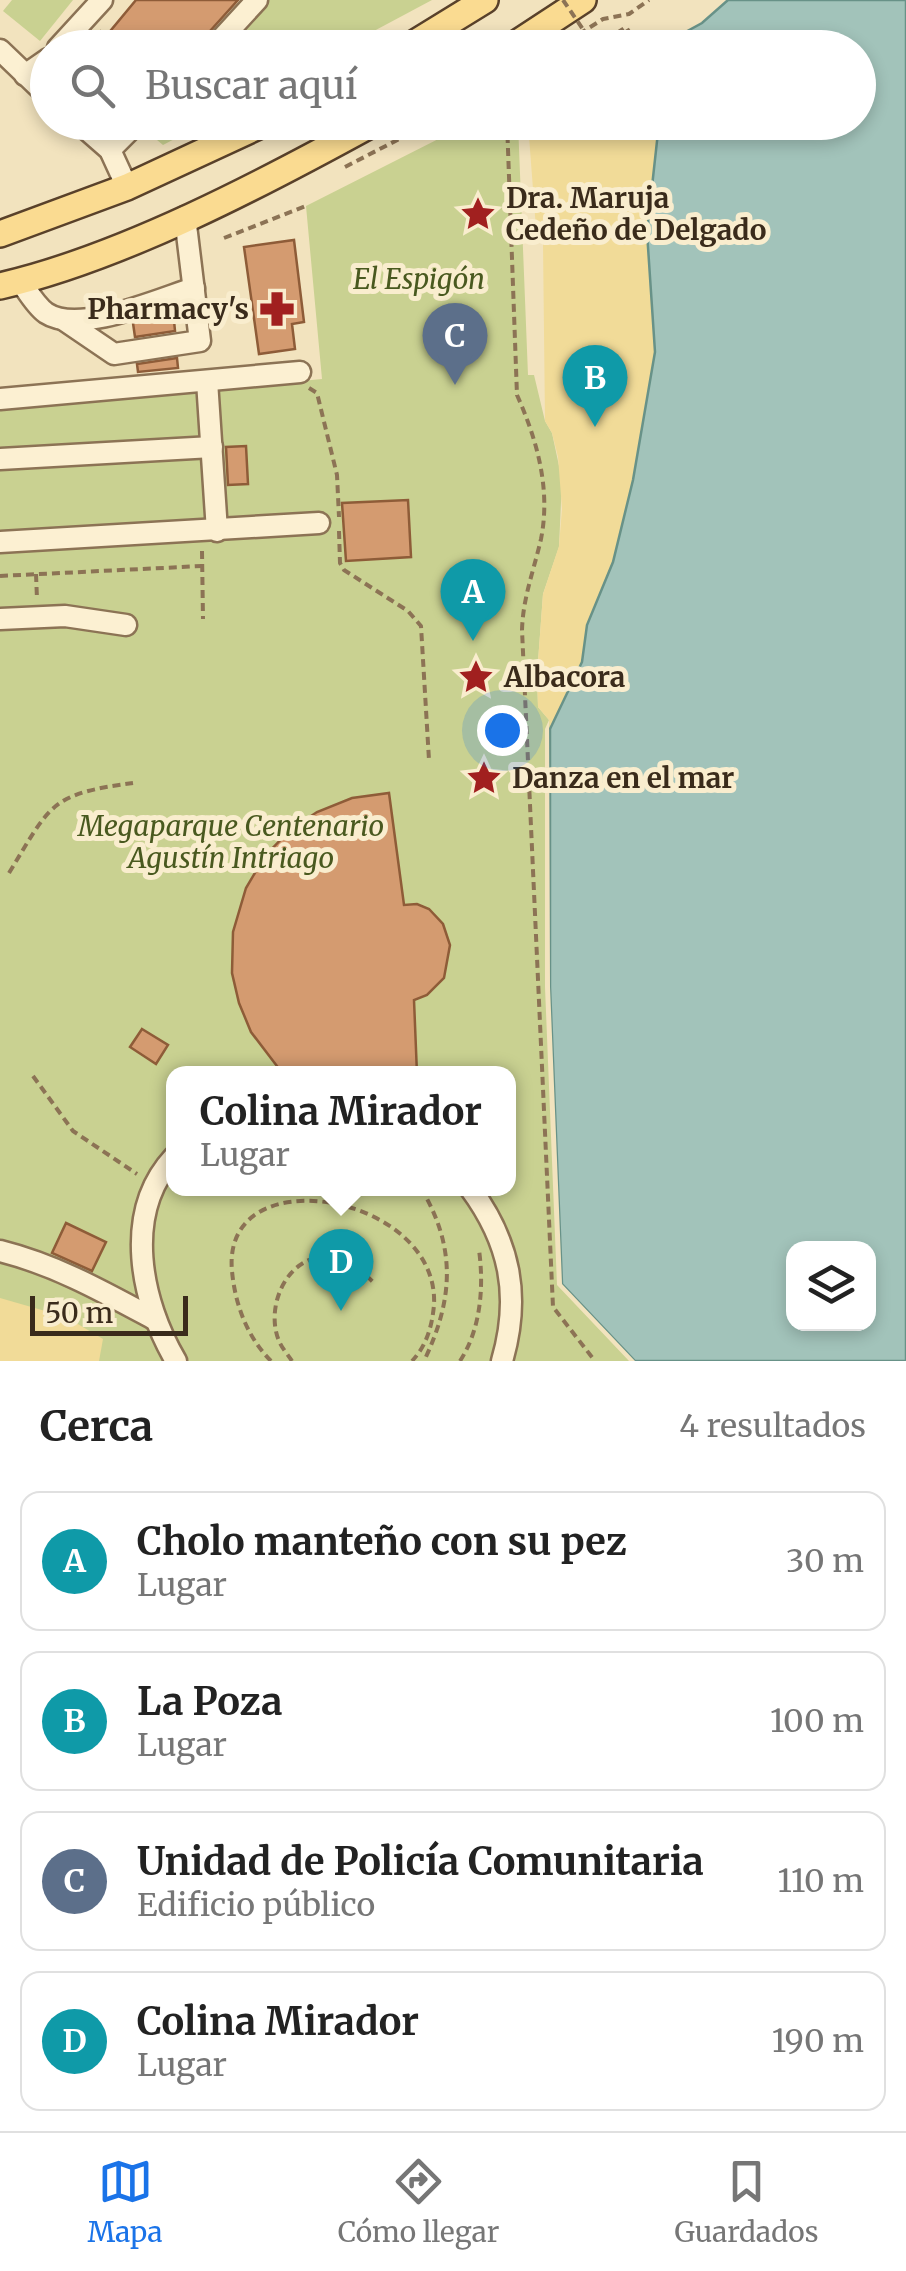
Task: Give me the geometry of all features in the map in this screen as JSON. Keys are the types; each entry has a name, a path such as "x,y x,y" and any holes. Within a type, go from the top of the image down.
{"main road":[{"path":"436,30 485,0"},
{"path":"538,30 584,0"},
{"path":"4,231 126,187 228,140"},
{"path":"10,284 117,247 342,140"}],"street":[{"path":"74,30 102,0"},
{"path":"229,30 258,0"},
{"path":"0,50 30,80"},
{"path":"25,76 30,72"},
{"path":"99,140 110,150 126,187"},
{"path":"110,150 120,140"},
{"path":"10,284 46,312 114,354 200,342 186,217"},
{"path":"64,320 109,315 194,288"},
{"path":"0,398 207,380 304,379"},
{"path":"207,380 217,531"},
{"path":"0,459 212,447"},
{"path":"0,542 320,523"},
{"path":"0,620 66,616 126,625"},
{"path":"166,1169 155,1186 142,1237 143,1270 154,1320 176,1361"},
{"path":"475,1196 500,1235 507,1261 510,1334 502,1361"},
{"path":"0,1251 78,1278 154,1320"}],"path":[{"path":"563,0 583,30"},
{"path":"586,30 603,19 629,14 649,0"},
{"path":"507,140 517,395 537,448 544,480 542,532 526,584 522,630 552,1307 595,1361"},
{"path":"224,238 306,206"},
{"path":"304,379 317,393 337,474 340,563 354,579 408,612 422,626 429,760"},
{"path":"0,576 202,569 203,618"},
{"path":"8,873 56,802 77,792 133,783"},
{"path":"33,1076 74,1131 155,1186"},
{"path":"424,1196 442,1242 448,1296 438,1332 424,1361"},
{"path":"271,1361 246,1326 238,1307 230,1257 235,1238 244,1223 263,1209 318,1202 368,1212 392,1226 419,1255 434,1296 433,1314 423,1348 412,1361"},
{"path":"460,1361 476,1320 482,1288 477,1242"},
{"path":"292,1361 279,1340 274,1315 280,1289 291,1274 312,1260 334,1257 360,1269 373,1282"},
{"path":"565,1341 571,1332"}],"green space":[{"path":"12,0 73,0 49,30 30,33 3,11"},
{"path":"263,0 432,0 376,30 235,30"},
{"name":"Megaparque Centenario Agustín Intriago","path":"436,140 519,140 528,375 534,375 562,480 559,547 543,594 537,675 538,707 549,720 550,729 562,1284 635,1361 0,1361 0,410 322,379 306,206"}],"sand":[{"path":"529,140 657,140 647,232 655,352 633,480 613,562 587,625 582,662 550,729 549,720 538,707 537,675 543,594 559,546 562,509 558,457 545,421 543,243 537,242"},
{"path":"0,1298 66,1317 103,1339 99,1361 0,1361"}],"water":[{"path":"728,0 906,0 906,1361 635,1361 562,1284 550,987 550,729 582,662 587,625 613,562 633,480 655,352 647,232 657,140 876,140 876,30 689,30"}],"pier":[{"path":"549,720 550,987 562,1284 635,1361 629,1361 557,1285 545,987 545,729"}],"building":[{"path":"136,0 238,0 211,30 111,30"},
{"name":"Pharmacy's","path":"294,240 304,322 292,324 295,349 259,354 244,247"},
{"path":"173,310 175,331 135,337 133,323"},
{"path":"177,358 178,368 138,372 137,364"},
{"path":"246,446 248,484 228,485 226,447"},
{"path":"408,500 411,557 346,561 342,503"},
{"path":"389,793 404,905 417,904 429,909 443,924 450,945 444,978 427,995 414,1000 417,1066 277,1066 251,1032 239,1003 232,973 233,932 246,888 265,856 290,830 317,812 352,798"},
{"path":"142,1029 168,1045 156,1064 130,1047"},
{"path":"66,1223 106,1242 92,1271 52,1253"}],"place":[{"name":"Dra. Maruja Cedeño de Delgado","path":"478,214"},
{"name":"Pharmacy's","path":"277,309"},
{"name":"Unidad de Policía Comunitaria","path":"455,385"},
{"name":"La Poza","path":"595,427"},
{"name":"Cholo manteño con su pez","path":"473,641"},
{"name":"Albacora","path":"476,677"},
{"name":"Danza en el mar","path":"484,778"},
{"name":"Colina Mirador","path":"341,1311"}],"park label":[{"name":"El Espigón","path":"419,279"}]}
